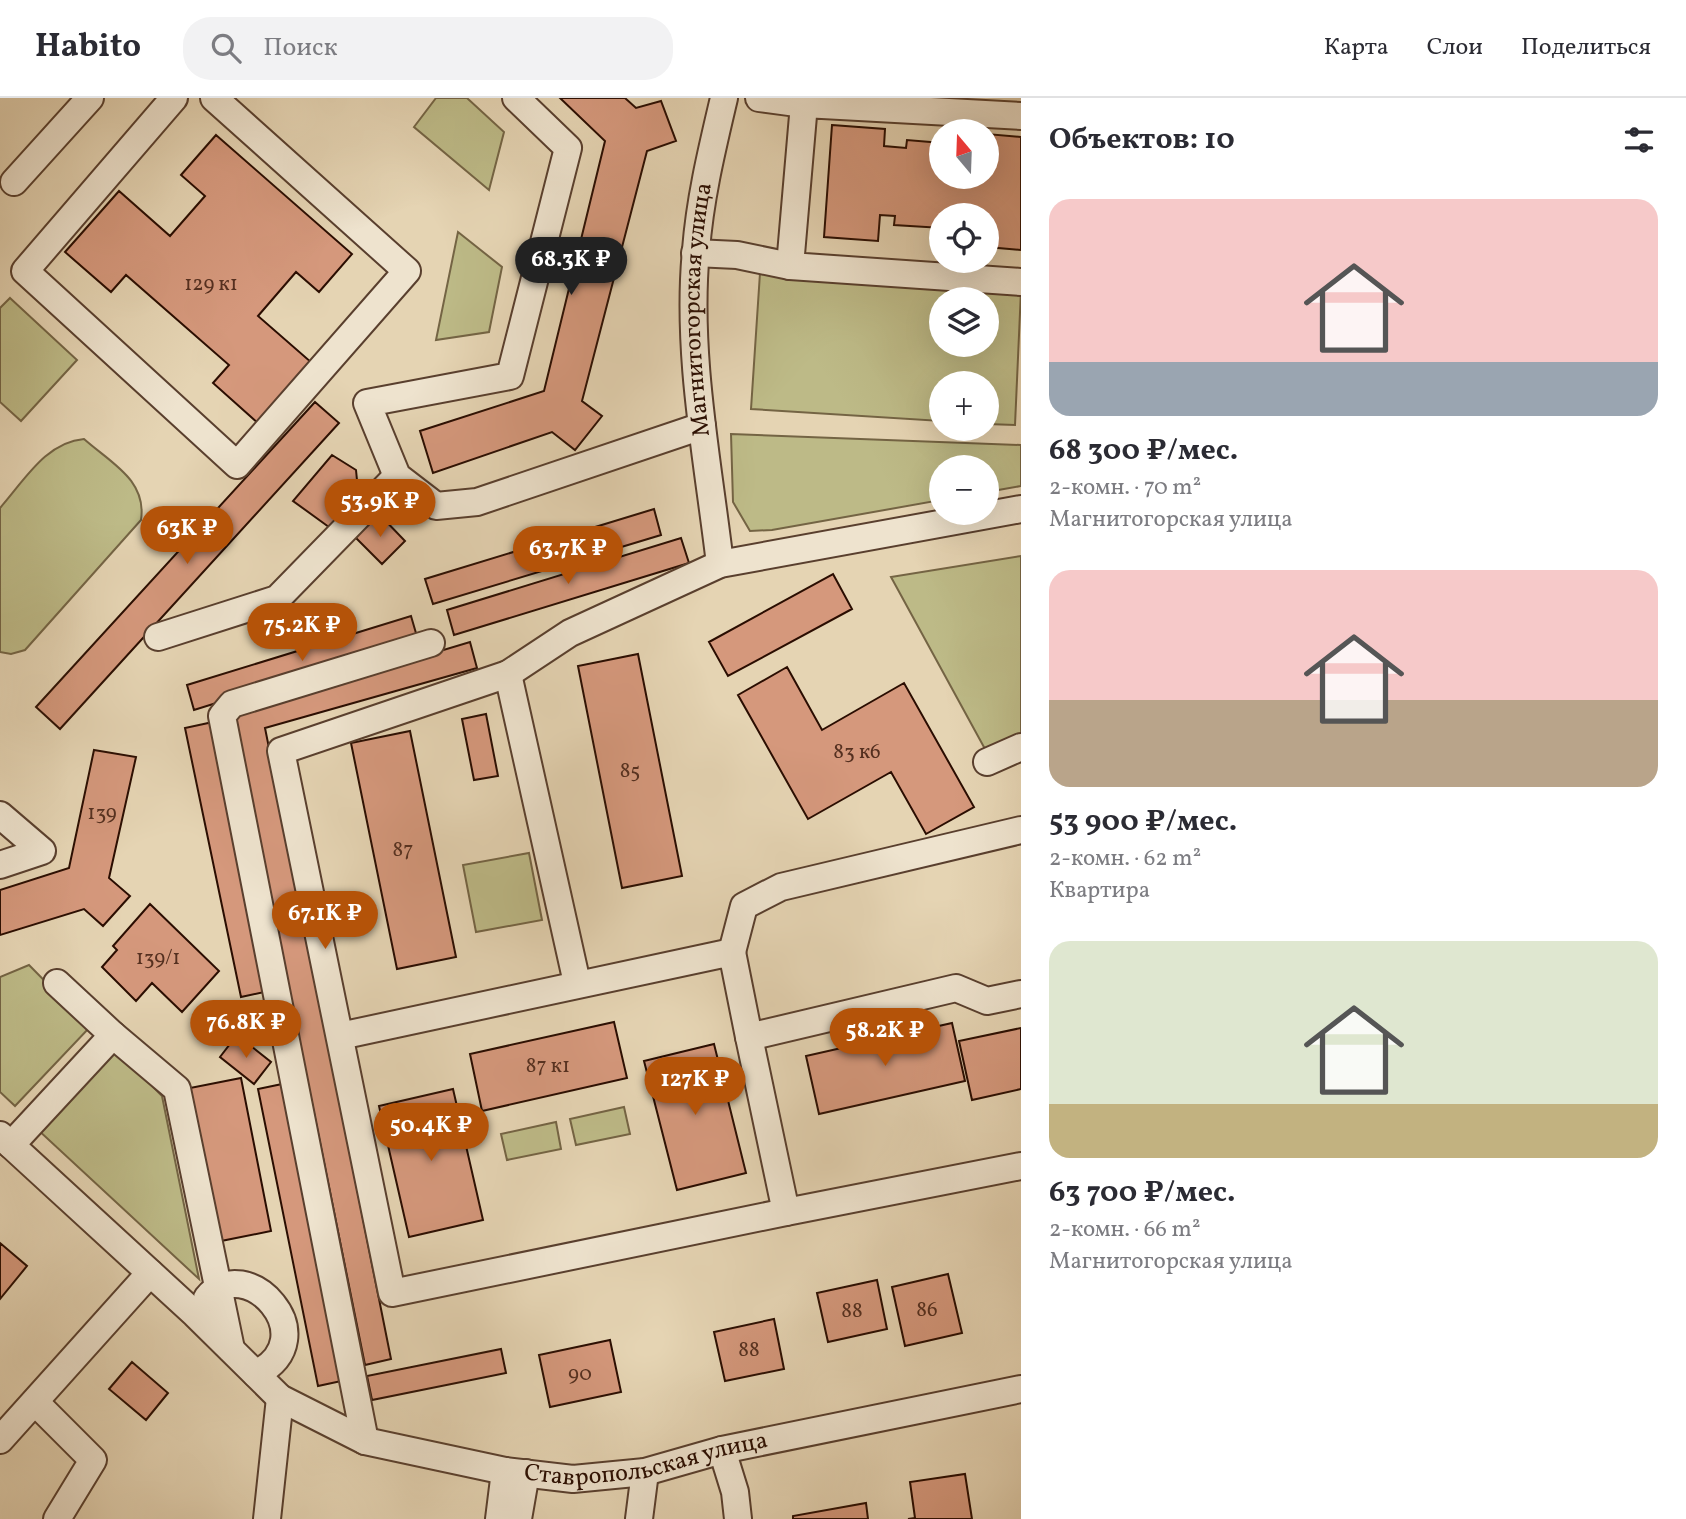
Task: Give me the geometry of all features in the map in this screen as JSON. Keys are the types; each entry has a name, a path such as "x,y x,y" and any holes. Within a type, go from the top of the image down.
{"street":[{"path":"14,183 90,98"},
{"path":"174,98 25,271 237,465 407,271 214,98"},
{"path":"516,98 568,148 510,376 367,403 397,476 436,506 477,502 702,426"},
{"name":"Магнитогорская улица","path":"720,564 702,426 695,332 695,253 704,184 724,98"},
{"path":"759,98 804,104 1021,116"},
{"path":"790,266 804,104"},
{"path":"695,253 737,255 790,266 1021,282"},
{"path":"158,637 277,599 397,476"},
{"path":"1021,509 720,564 570,633 508,674 281,751 392,1293 1021,1167"},
{"path":"365,1441 222,716 232,704 431,643"},
{"path":"508,674 577,984"},
{"path":"987,762 1021,747"},
{"path":"0,815 42,851 0,865"},
{"path":"786,1212 732,952 744,906 781,887 1021,830"},
{"path":"340,1036 732,952"},
{"path":"57,983 177,1089 231,1349"},
{"path":"749,1037 956,988 987,1001 1021,994"},
{"path":"2,1434 36,1402 150,1273 5,1140 113,1035"},
{"name":"Ставропольская улица","path":"150,1273 280,1398 365,1441 515,1472 573,1479 645,1472 722,1450 1021,1390"},
{"path":"194,1314 212,1293 219,1290 249,1286 267,1295 285,1329 283,1349 274,1365 256,1374"},
{"path":"268,1519 280,1398"},
{"path":"36,1402 93,1460 57,1519"},
{"path":"722,1450 735,1492 738,1519"},
{"path":"499,1519 515,1472"},
{"path":"515,1472 518,1519"},
{"path":"639,1519 645,1472"}],"shaded area":[{"path":"436,98 467,98 504,132 489,190 414,127"},
{"path":"458,232 502,267 489,332 436,340"},
{"path":"760,273 975,287 929,287 929,357 999,357 999,289 1021,290 1015,425 999,424 999,371 929,371 929,420 751,409"},
{"path":"10,298 77,360 21,421 0,402 0,308"},
{"path":"731,434 1021,445 1021,486 999,490 999,455 929,455 929,502 772,530 750,531 733,502"},
{"path":"84,439 133,483 141,506 141,520 25,650 11,654 0,652 0,508 47,455 58,447"},
{"path":"1021,556 1021,735 985,749 891,577"},
{"path":"529,853 542,920 476,932 463,865"},
{"path":"29,965 90,1027 15,1106 0,1092 0,977"},
{"path":"114,1047 162,1096 199,1279 36,1128"},
{"path":"624,1107 630,1134 576,1145 570,1119"},
{"path":"556,1122 561,1149 507,1160 501,1134"}],"building":[{"path":"560,98 625,98 636,108 661,101 676,141 647,151 582,401 602,416 575,450 552,432 433,473 420,431 544,391 605,141"},
{"path":"832,125 885,129 884,146 906,148 907,140 929,142 929,189 999,189 999,135 1021,137 1021,250 999,248 999,203 929,203 929,227 894,225 895,216 880,215 878,241 824,237"},
{"path":"216,135 352,254 319,292 296,272 258,316 312,363 259,424 213,383 229,365 126,275 111,292 65,252 119,191 170,236 205,196 181,175"},
{"path":"315,402 339,423 60,729 36,707"},
{"path":"332,455 356,470 359,501 333,530 293,501"},
{"path":"654,509 661,535 433,604 425,579"},
{"path":"379,514 405,541 382,564 355,537"},
{"path":"681,538 689,563 454,635 447,610"},
{"path":"833,574 852,609 728,676 709,642"},
{"path":"411,616 418,640 194,710 187,685"},
{"path":"470,642 477,668 265,728 391,1359 365,1365 233,713"},
{"path":"638,654 682,876 622,888 578,666"},
{"path":"787,667 822,730 904,683 974,807 926,834 891,772 808,819 738,695"},
{"path":"486,714 498,776 474,780 462,719"},
{"path":"213,722 269,991 241,997 185,728"},
{"path":"410,731 456,957 397,969 351,743"},
{"path":"94,750 136,757 109,878 130,896 103,926 84,909 0,935 0,890 69,868"},
{"path":"150,904 219,971 182,1012 152,983 136,1001 102,967 117,950 113,946"},
{"path":"614,1022 627,1078 482,1111 470,1054"},
{"path":"952,1023 965,1081 819,1114 806,1056"},
{"path":"1021,1028 1021,1089 972,1100 959,1041"},
{"path":"237,1035 271,1062 254,1084 220,1057"},
{"path":"714,1044 746,1173 677,1190 644,1061"},
{"path":"241,1078 271,1231 221,1241 190,1088"},
{"path":"287,1083 346,1380 318,1386 258,1089"},
{"path":"453,1089 483,1220 409,1237 379,1106"},
{"path":"0,1243 27,1266 0,1299"},
{"path":"948,1274 962,1333 905,1346 892,1287"},
{"path":"877,1280 887,1329 828,1342 817,1293"},
{"path":"774,1319 784,1369 725,1381 714,1332"},
{"path":"610,1340 621,1392 550,1407 539,1355"},
{"path":"501,1349 506,1373 372,1400 367,1376"},
{"path":"132,1362 168,1393 146,1420 109,1389"},
{"path":"965,1474 972,1519 908,1519 915,1518 910,1482"},
{"path":"866,1503 868,1519 793,1519 793,1516"}]}
